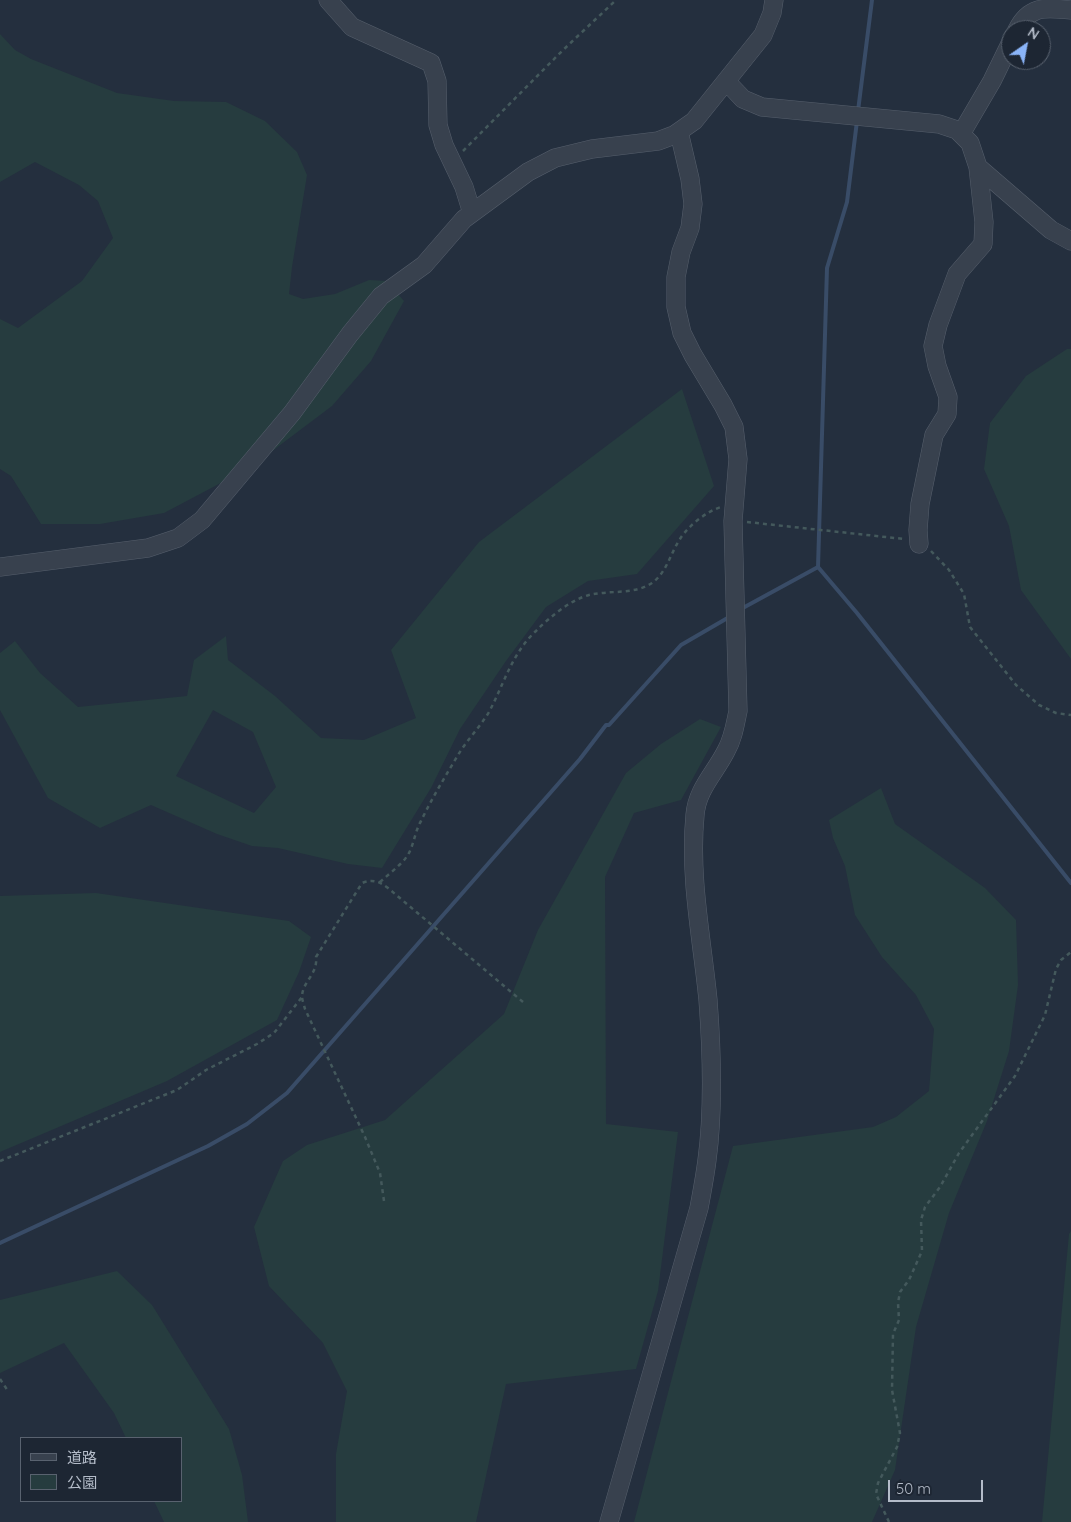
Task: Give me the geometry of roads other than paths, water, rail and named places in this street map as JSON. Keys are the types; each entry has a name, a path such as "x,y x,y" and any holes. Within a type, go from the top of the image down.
{"street":[{"path":"328,0 352,26 432,63 437,81 438,125 444,145 464,187 472,213"},
{"path":"0,567 148,548 178,538 202,520 285,421 381,296 424,265 464,219 528,172 554,158 592,149 658,141 679,132 694,121 763,35 772,13 774,0"},
{"path":"1023,20 1033,11 1044,8 1071,10"},
{"path":"961,134 1001,63"},
{"path":"726,81 743,99 762,107 939,124 957,130 970,143 978,167 984,222 983,244 957,274 938,325 933,346 937,366 948,397 947,414 934,435 920,504 919,544"},
{"path":"609,1522 699,1208 707,1160 711,1104 710,1054 708,1001 697,915 694,868 695,814 700,791 726,751 733,733 738,711 734,512 738,459 734,427 723,405 692,355 682,333 676,307 676,277 690,228 693,204 690,179 679,132"},
{"path":"978,167 1051,230 1071,241"}],"waterway":[{"path":"858,111 872,0"},
{"path":"857,121 847,202 827,268 818,567 857,613 1071,883"},
{"path":"741,609 818,567"},
{"path":"0,1243 208,1146 247,1124 287,1093 580,759 606,725 609,725 681,645 731,616"}]}
